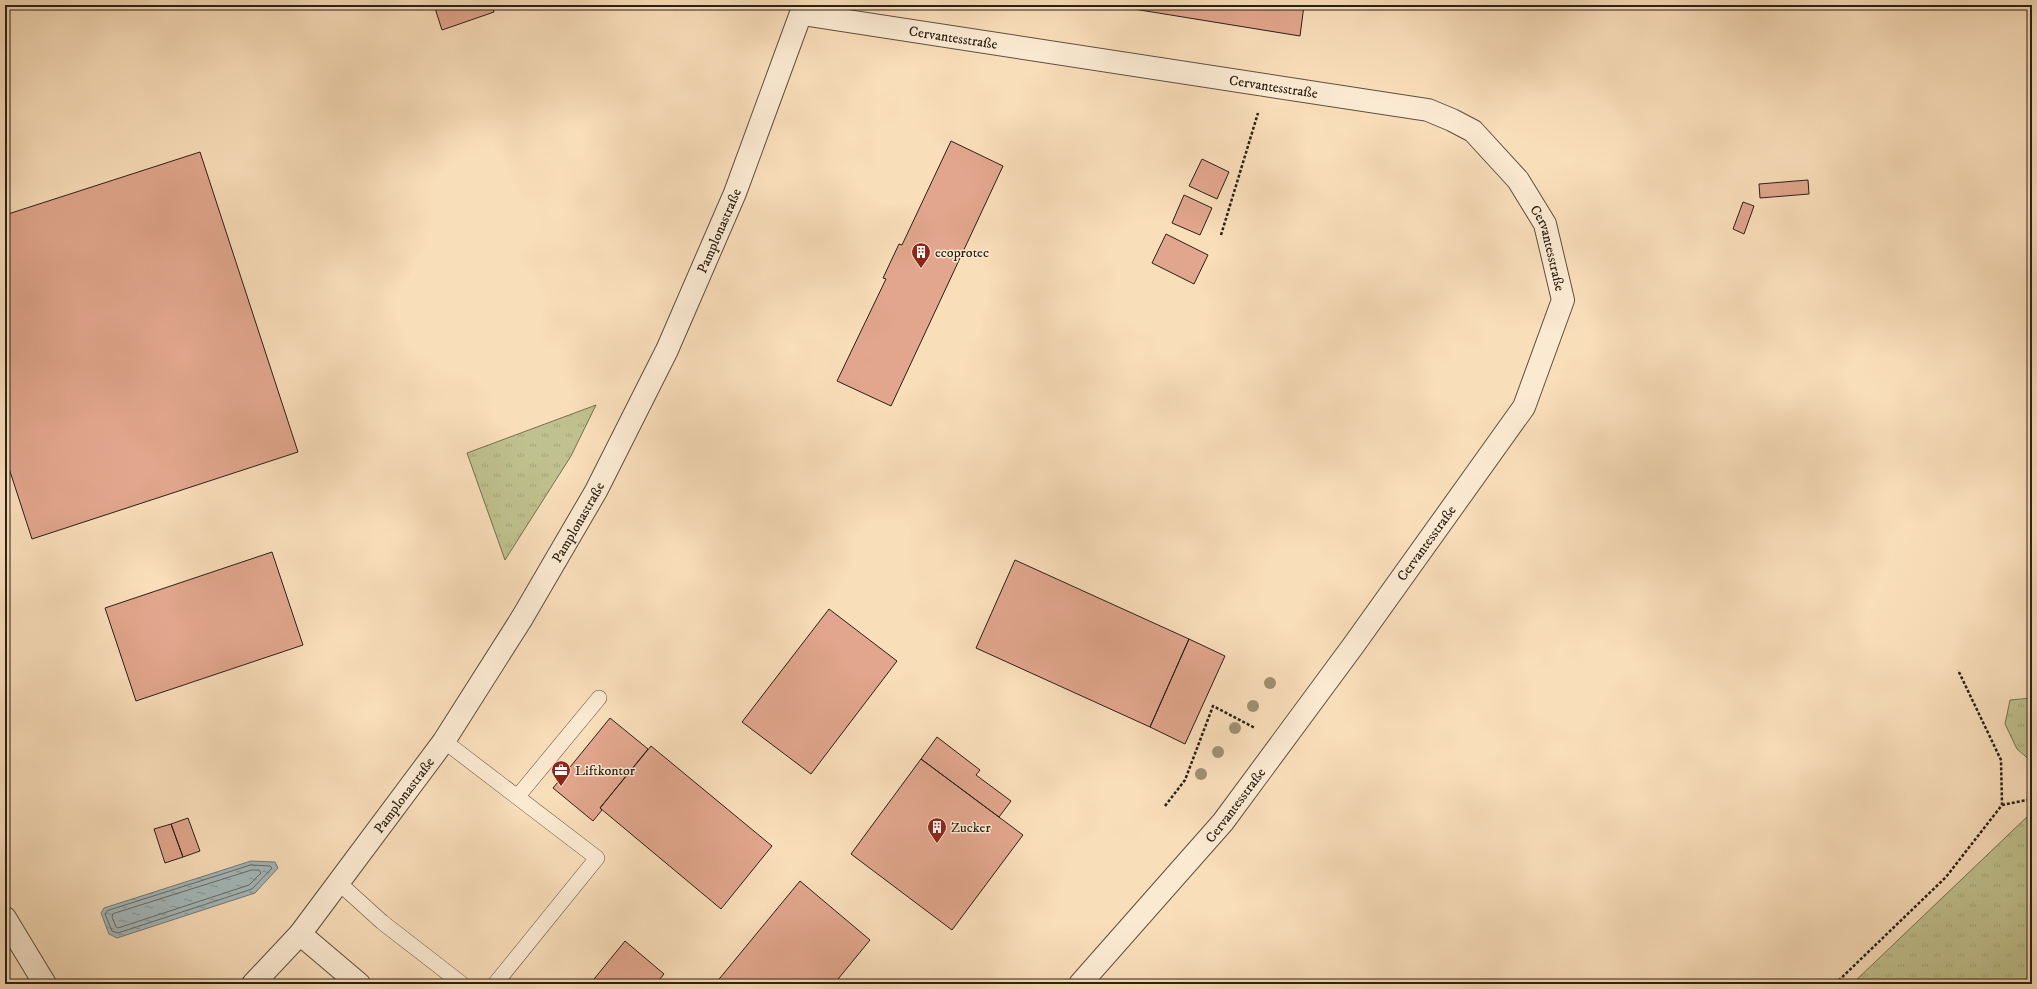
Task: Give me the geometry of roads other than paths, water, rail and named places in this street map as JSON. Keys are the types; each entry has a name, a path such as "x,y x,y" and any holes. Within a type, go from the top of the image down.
{"street":[{"name":"Cervantesstraße","path":"803,10 1428,110 1473,131 1518,180 1545,224 1563,300 1524,407 1349,652 1223,822 1080,984"},
{"name":"Pamplonastraße","path":"253,984 300,934 444,741 522,618 596,491 667,350 735,194 803,10"},
{"path":"5,918 45,984"},
{"path":"300,934 359,984"}],"lane":[{"path":"518,796 599,698"},
{"path":"444,741 518,796 597,858 495,984"},
{"path":"339,883 382,922 462,984"}],"water":[{"path":"251,861 275,862 278,868 255,893 117,938 109,934 101,913 104,908"}],"place":[{"name":"ecoprotec","path":"921,269"},
{"name":"Liftkontor","path":"561,787"},
{"name":"Zucker","path":"937,844"}]}
